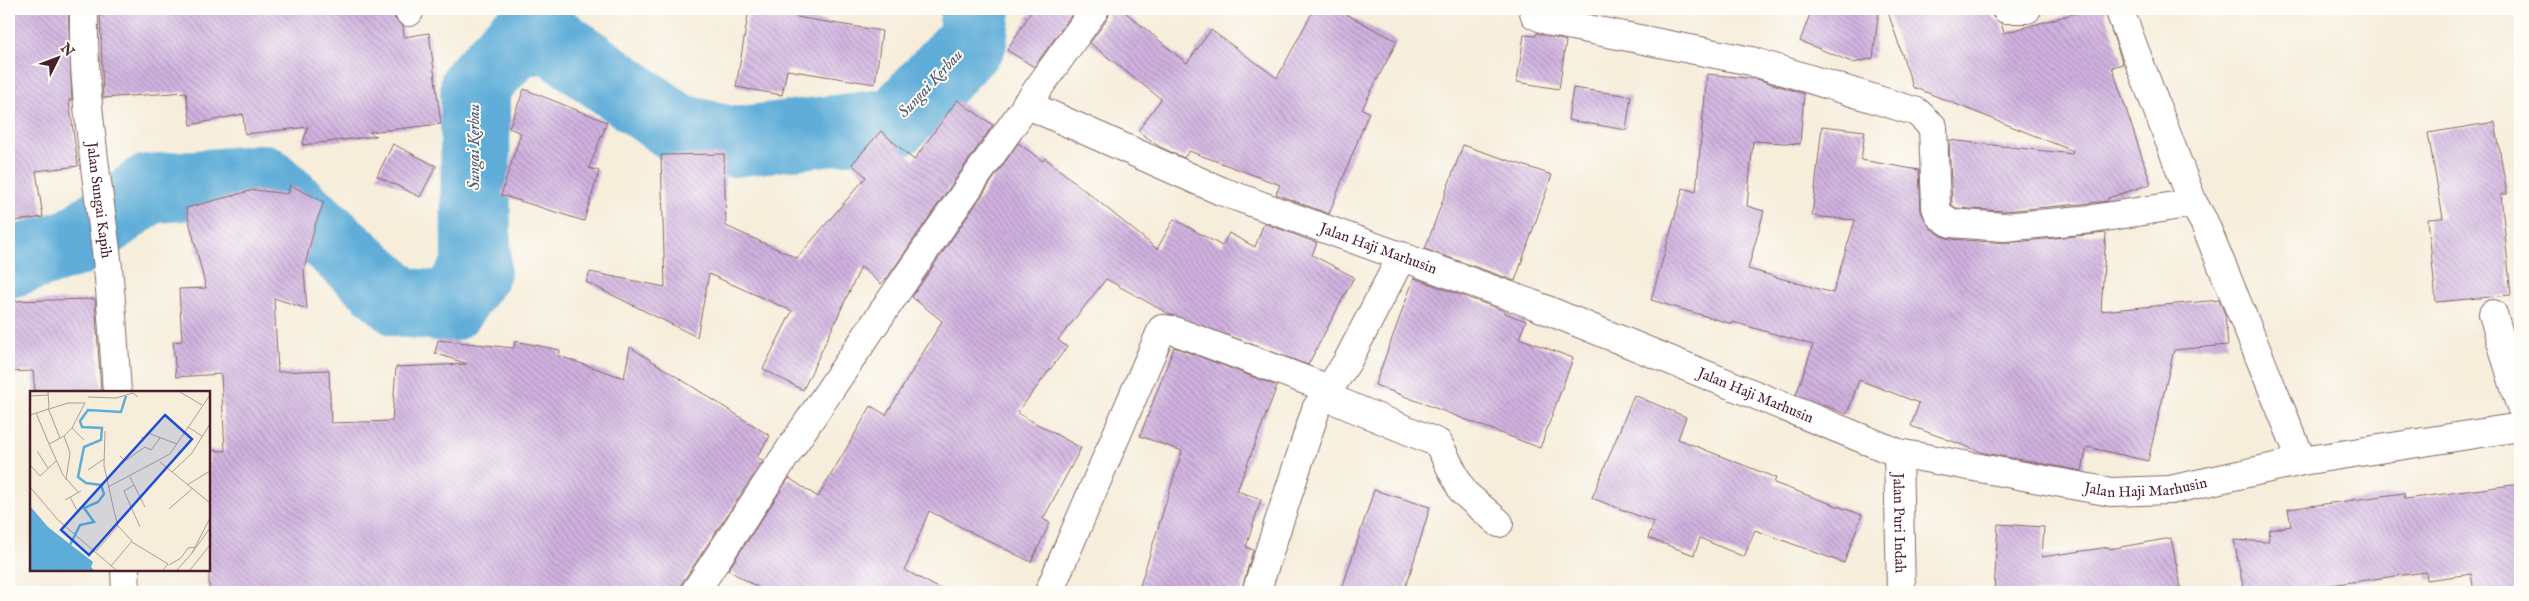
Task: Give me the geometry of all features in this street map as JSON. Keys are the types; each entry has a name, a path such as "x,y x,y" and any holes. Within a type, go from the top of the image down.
{"street":[{"name":"Jalan Sungai Kapih","path":"84,9 83,52 93,156 107,260 116,391"},
{"path":"695,592 800,433 1026,104 1095,9"},
{"path":"1533,9 1535,15 1552,22 1751,61 1917,112 1933,127 1936,207 1939,215 1951,223 2004,227 2093,219 2193,203"},
{"path":"2006,9 2027,9"},
{"path":"2119,9 2193,203 2204,222 2302,461"},
{"name":"Jalan Haji Marhusin","path":"1026,104 1221,191 1532,304 1898,453 2112,492 2170,490 2302,461 2520,427"},
{"path":"1256,592 1316,409 1347,362 1402,256"},
{"path":"2493,314 2520,406"},
{"path":"1050,592 1162,329 1172,330 1327,392 1438,443 1456,483 1463,492 1499,523"},
{"name":"Jalan Puri Indah","path":"1898,453 1901,592"},
{"path":"125,571 126,592"}],"building":[{"path":"9,9 68,9 72,100 69,100 78,166 36,171 43,217 9,222"},
{"path":"100,9 393,9 395,19 403,26 404,37 429,33 441,124 369,132 376,136 302,145 308,127 245,134 243,114 191,125 186,92 103,98"},
{"path":"749,9 797,9 796,17 882,31 875,84 787,70 782,95 736,87"},
{"path":"1033,9 1076,9 1034,67 1007,50"},
{"path":"1110,9 1121,9 1187,63 1211,30 1277,78 1314,9 1336,9 1397,41 1362,109 1369,112 1329,214 1276,194 1280,185 1189,151 1184,158 1160,147 1138,131 1161,99 1090,43 1108,18"},
{"path":"1812,9 1879,9 1873,58 1854,63 1800,41"},
{"path":"1887,9 1990,9 1993,17 2001,23 2004,33 2091,9 2104,9 2123,64 2112,67 2151,184 2108,198 2108,201 2004,211 1956,208 1952,205 1949,140 2072,154 2073,151 1913,87"},
{"path":"1537,33 1566,41 1559,89 1517,82 1524,35 1536,36"},
{"path":"1707,74 1757,79 1804,94 1800,144 1753,141 1747,206 1764,211 1748,269 1833,293 1855,220 1812,216 1822,126 1865,131 1861,160 1919,170 1921,212 1930,228 1942,236 1950,239 2005,243 2106,233 2101,311 2219,300 2225,315 2228,345 2174,350 2148,461 2087,447 2082,471 1984,453 1911,426 1919,403 1859,380 1847,414 1796,395 1813,345 1651,300 1683,188 1696,192"},
{"path":"1573,88 1631,96 1626,130 1568,120"},
{"path":"524,89 607,122 589,168 599,171 584,221 501,195 521,133 509,128"},
{"path":"957,100 993,125 887,278 881,284 861,267 803,390 763,369 792,311 709,274 697,337 586,282 590,272 665,287 661,155 724,154 726,226 797,258 866,177 852,164 881,131 914,160"},
{"path":"2495,122 2507,194 2501,194 2511,295 2436,302 2428,219 2443,218 2428,133"},
{"path":"1018,143 1043,161 1045,158 1157,249 1174,219 1222,246 1229,233 1255,247 1264,223 1317,243 1312,255 1354,277 1308,365 1169,314 1106,279 1058,340 1067,347 1017,413 1081,448 1043,519 1050,523 1031,562 929,511 905,570 946,592 766,592 728,570 789,478 818,497 871,406 886,415 942,321 912,297"},
{"path":"393,144 436,166 420,197 377,176"},
{"path":"1463,145 1552,175 1515,281 1425,249"},
{"path":"290,185 324,202 315,225 304,270 307,309 274,298 278,372 329,370 331,423 392,421 396,367 467,364 435,353 438,340 514,348 515,341 560,350 559,356 624,378 630,347 770,436 757,457 763,461 682,583 680,592 209,592 210,450 225,451 221,374 176,377 173,342 182,341 179,289 206,288 186,208 254,190 288,194"},
{"path":"1414,278 1505,311 1505,313 1526,321 1519,338 1573,358 1540,448 1375,385"},
{"path":"95,299 101,391 35,391 33,371 9,372 9,301"},
{"path":"1174,347 1277,386 1237,491 1261,499 1246,547 1253,550 1241,592 1138,592 1182,451 1140,436"},
{"path":"1634,395 1686,417 1678,439 1776,478 1774,483 1862,515 1844,563 1755,530 1744,557 1700,538 1694,555 1648,538 1654,522 1592,498"},
{"path":"2520,484 2520,592 2474,592 2471,574 2427,580 2426,572 2278,592 2244,592 2234,540 2268,542 2270,530 2291,526 2288,509 2404,493 2405,499"},
{"path":"1374,490 1430,507 1409,577 1403,592 1341,592"},
{"path":"1998,524 2044,527 2042,557 2109,547 2110,549 2171,538 2181,587 2152,592 1994,592"}],"waterway":[{"name":"Sungai Kerbau","path":"9,263 75,242 148,189 263,179 400,302 449,307 476,270 475,85 516,41 551,39 677,128 733,142 895,123 972,41 976,9"}]}
